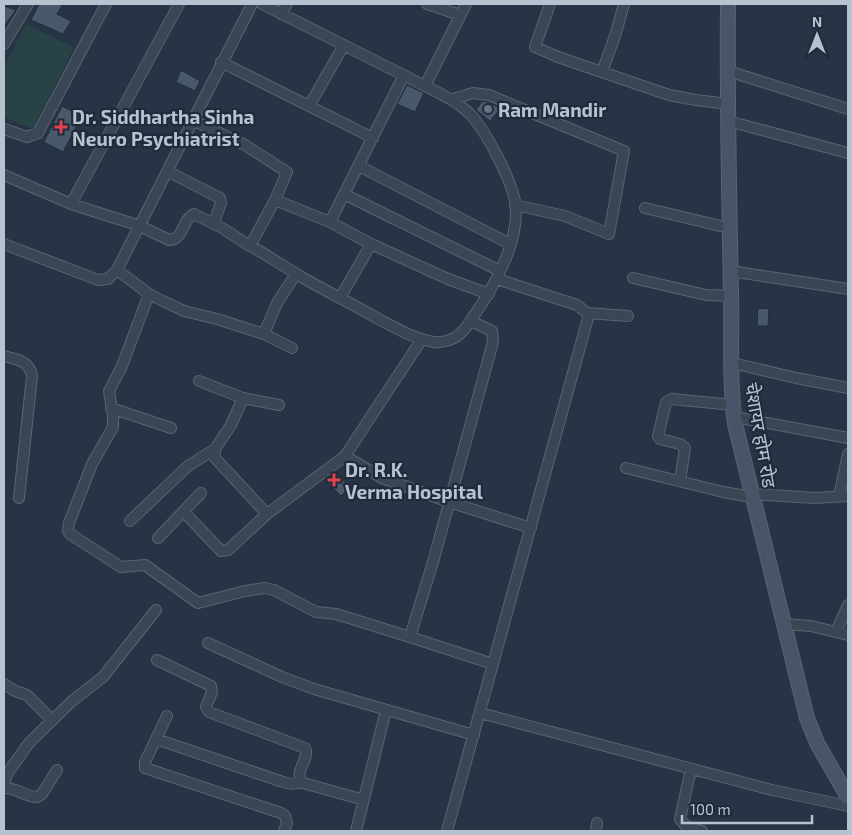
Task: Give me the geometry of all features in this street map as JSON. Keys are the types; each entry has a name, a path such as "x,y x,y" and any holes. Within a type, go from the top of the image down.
{"street":[{"path":"4,44 28,4"},
{"path":"4,129 27,137 32,137 38,133 106,4"},
{"path":"71,204 179,4"},
{"path":"4,244 98,280 108,279 117,270 252,4"},
{"path":"4,175 71,204 140,226 172,240 179,236 192,214 214,223 250,246 267,254 296,274 414,337 436,342 456,337 471,320 489,294 510,244 515,220 515,205 504,170 485,135 471,115 453,99 262,4"},
{"path":"281,14 287,4"},
{"path":"427,4 460,15"},
{"path":"425,86 466,4"},
{"path":"550,4 535,47 602,72 681,98 728,104"},
{"path":"602,72 624,4"},
{"name":"चेशायर होम रोड","path":"728,4 729,228 734,411 752,495 811,730 848,797"},
{"path":"309,106 344,45"},
{"path":"221,62 373,138"},
{"path":"728,70 848,109"},
{"path":"330,222 404,75"},
{"path":"453,99 474,93 489,94 624,151 609,234 565,216 515,205"},
{"path":"192,120 245,145 287,172 275,200 250,246"},
{"path":"728,121 848,153"},
{"path":"359,166 510,244"},
{"path":"167,171 220,198 221,203 214,223"},
{"path":"344,194 498,275 577,305 587,313 628,316"},
{"path":"275,200 330,222 371,244 448,279 489,294"},
{"path":"645,208 729,228"},
{"path":"340,298 371,244"},
{"path":"117,270 149,294 184,310 264,334 292,348"},
{"path":"730,271 848,289"},
{"path":"264,334 277,303 296,274"},
{"path":"633,278 706,295 731,296"},
{"path":"149,294 122,366 108,391 114,420 111,432 92,464 69,523 68,531 74,537 121,567 145,565 198,603 265,588 274,590 316,612 336,614 493,664"},
{"path":"448,831 586,328 587,313"},
{"path":"410,637 493,338 492,331 471,320"},
{"path":"184,512 223,552 228,550 267,514 345,456 422,339"},
{"path":"4,356 25,363 32,370 19,498"},
{"path":"732,363 848,388"},
{"path":"199,380 243,398 279,405"},
{"path":"130,520 188,466 215,449 231,425 243,398"},
{"path":"680,481 685,448 680,444 660,439 658,436 666,402 672,399 734,411 848,438"},
{"path":"112,408 171,428"},
{"path":"215,449 214,456 216,460 267,514"},
{"path":"626,468 723,492 815,498 844,496 848,454"},
{"path":"345,456 382,478 531,528"},
{"path":"158,538 201,493"},
{"path":"836,632 848,604"},
{"path":"57,770 42,794 37,797 4,787 7,774 22,752 52,720 103,677 156,610"},
{"path":"785,624 812,626 848,636"},
{"path":"208,643 282,677 314,689 474,735"},
{"path":"158,660 211,686 212,692 206,707 209,712 305,748 307,754 299,775 301,782"},
{"path":"4,684 15,691 27,695 52,720"},
{"path":"356,831 386,710"},
{"path":"480,713 789,794 848,806"},
{"path":"167,716 145,762 144,766 147,770 281,813 287,820 284,831"},
{"path":"156,739 283,782 292,784 301,782 364,800"},
{"path":"691,768 680,819 686,826 702,831"}],"green space":[{"path":"26,24 74,48 33,129 4,117 4,67"}],"building":[{"path":"39,4 63,4 57,14 71,21 63,34 31,20"},
{"path":"4,6 16,10 4,26"},
{"path":"181,70 200,81 195,91 176,82"},
{"path":"407,85 424,93 415,112 397,104"},
{"name":"Ram Mandir","path":"482,101 501,108 490,121 476,110"},
{"path":"62,106 82,116 63,152 44,142"},
{"path":"758,308 769,309 768,326 757,326"},
{"path":"335,472 350,487 341,496 325,480"}],"place":[{"name":"Ram Mandir","path":"488,109"},
{"name":"Dr. Siddhartha Sinha Neuro Psychiatrist","path":"61,127"},
{"name":"Dr. R.K. Verma Hospital","path":"334,480"}]}
